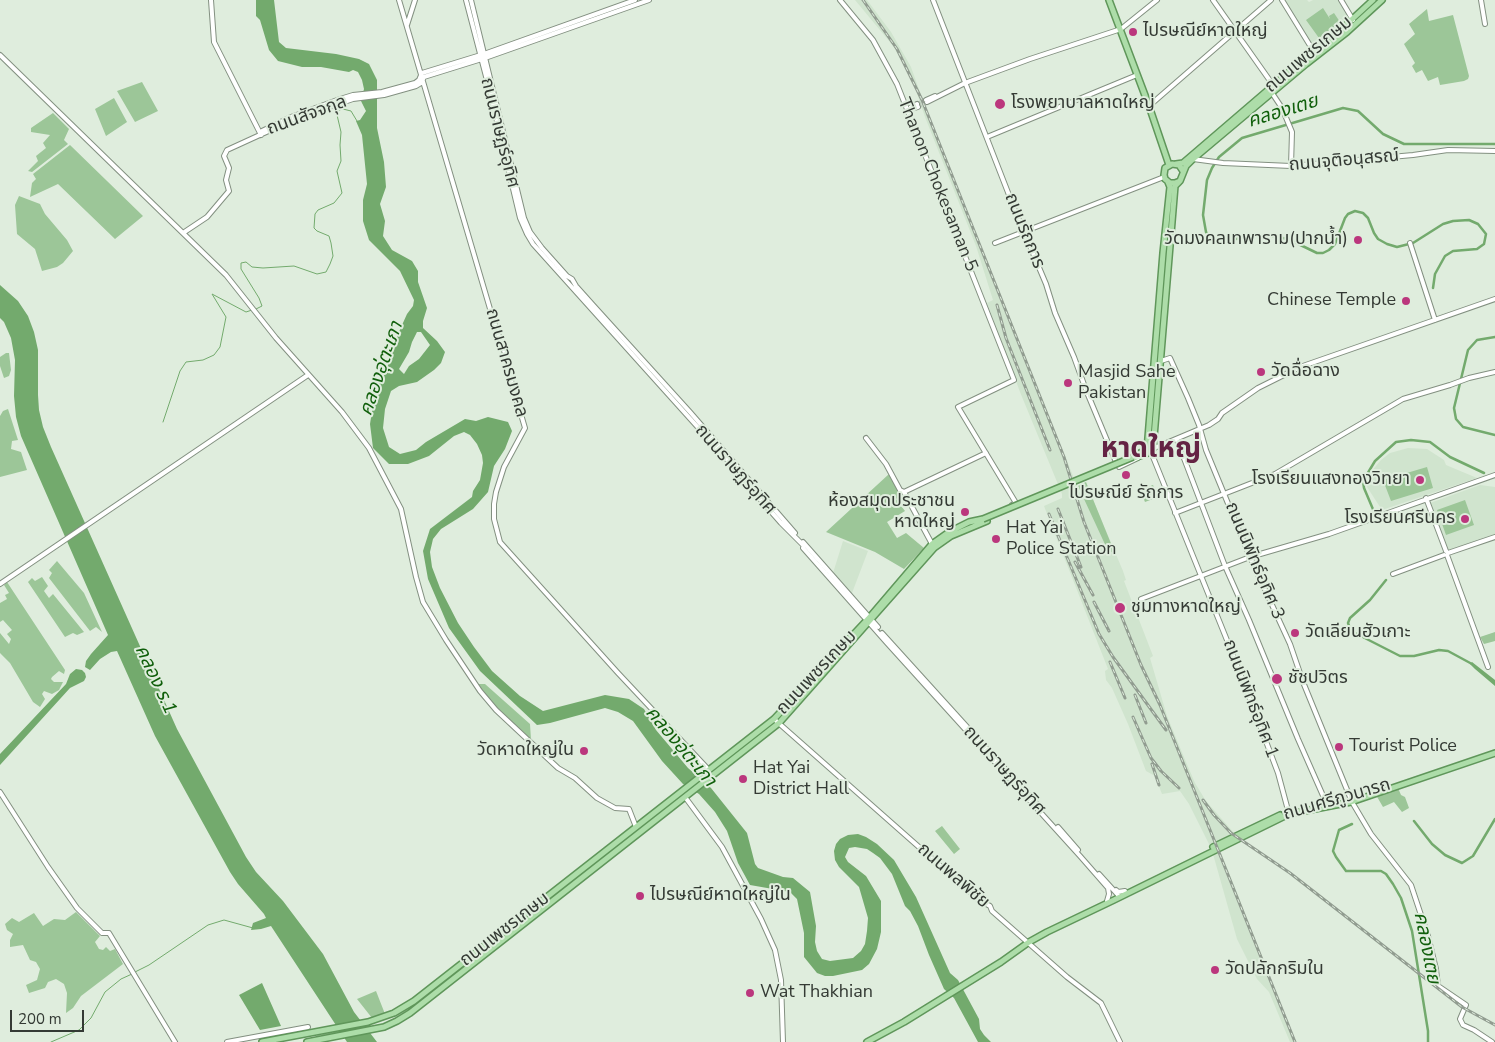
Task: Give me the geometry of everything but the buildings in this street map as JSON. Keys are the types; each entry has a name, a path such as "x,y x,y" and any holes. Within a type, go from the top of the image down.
{"main road":[{"path":"1109,0 1169,165"},
{"name":"ถนนเพชรเกษม","path":"1175,164 1183,163 1272,93 1314,52 1374,2 1382,0"},
{"name":"ถนนเพชรเกษม","path":"1183,171 1273,85 1348,32 1374,2"},
{"path":"1175,164 1180,166 1183,171 1183,177 1175,186 1161,361 1150,450 1162,253 1170,187 1166,179 1165,169 1169,165 1175,164"},
{"path":"1166,179 1174,183 1180,181"},
{"name":"ถนนเพชรเกษม","path":"869,619 932,544 950,534 1150,450"},
{"name":"ถนนเพชรเกษม","path":"309,1042 374,1029 397,1022 615,852 777,721 934,548 950,534"},
{"name":"ถนนเพชรเกษม","path":"706,777 710,770 777,721"},
{"name":"ถนนศรีภูวนารถ","path":"1117,897 1125,891 1203,851 1288,813 1351,800 1495,751"},
{"name":"ถนนเพชรเกษม","path":"262,1042 368,1022 394,1014 414,1001 610,846 685,794"},
{"name":"ถนนศรีภูวนารถ","path":"883,1033 974,979 1028,942 1288,813"},
{"path":"610,846 611,852 615,852"},
{"path":"602,853 606,853 606,859"},
{"path":"517,920 521,925"},
{"path":"470,957 474,962"},
{"path":"862,1042 883,1033"},
{"path":"868,1042 883,1033"}],"street":[{"path":"211,0 214,42 261,135"},
{"name":"ถนนสาครมงคล","path":"399,0 422,73 490,310 508,362 508,370 525,428 504,467 496,492 494,519 500,542 618,673 710,770"},
{"path":"407,25 415,0"},
{"name":"ถนนราษฏร์อุทิศ","path":"466,0 509,165 524,218 530,232 566,278 572,279 576,286 816,559 1117,897"},
{"name":"ถนนราษฏร์อุทิศ","path":"471,0 482,56"},
{"name":"ถนนสัจจกุล","path":"183,234 207,217 229,192 226,180 229,168 224,156 227,150 296,118 353,97 383,94 419,85 423,78 482,56 627,3 649,0"},
{"name":"Thanon Chokesaman 5","path":"840,0 873,40 909,110 1014,380 958,407 986,453"},
{"name":"ถนนรัถการ","path":"933,0 1046,284 1055,313 1116,462"},
{"path":"926,101 966,83 1030,59 1121,29 1157,0"},
{"path":"1213,0 1273,85"},
{"path":"1149,106 1271,0"},
{"path":"1282,0 1314,52"},
{"path":"1341,0 1353,20"},
{"path":"1481,0 1485,24"},
{"name":"ถนนสัจจกุล","path":"383,94 418,82 422,73 482,56 635,2"},
{"path":"0,55 226,275 255,312 358,432 401,509 414,572 424,602 446,640 480,691 496,710 558,768 575,778 603,801 615,808 629,810 636,827"},
{"path":"987,137 1137,75"},
{"path":"1272,93 1279,103 1292,132 1291,166"},
{"path":"909,110 911,106 918,105"},
{"name":"ถนนจุติอนุสรณ์","path":"1194,159 1207,162 1291,166 1448,150 1495,151"},
{"path":"995,243 1166,179"},
{"path":"1411,245 1435,320"},
{"path":"1086,474 1200,430 1218,419 1222,413 1243,398 1283,375 1317,361 1495,299"},
{"name":"ถนนนิพัทธ์อุทิศ 3","path":"1161,361 1170,358 1199,425 1224,494 1250,557 1290,644 1303,682 1351,800 1364,824 1411,885 1428,936 1438,986 1466,1005 1460,1019 1463,1025 1492,1042"},
{"path":"1175,513 1268,477 1294,464 1403,399 1495,372"},
{"path":"0,584 308,375"},
{"path":"866,438 886,464 900,490 904,492 932,544"},
{"path":"1177,440 1225,566 1327,806"},
{"path":"1118,466 1150,450"},
{"name":"ถนนนิพัทธ์อุทิศ 1","path":"1150,450 1275,765 1288,813"},
{"path":"904,492 986,453 1016,503 985,520"},
{"path":"1141,599 1250,557 1329,534 1426,498 1495,476"},
{"path":"1429,504 1431,498 1495,476"},
{"path":"1426,498 1488,667"},
{"name":"ถนนราษฏร์อุทิศ","path":"792,531 816,559"},
{"path":"1393,574 1446,553 1495,537"},
{"name":"ถนนพลพิชัย","path":"777,721 979,900 990,906 992,911 1100,1004 1120,1042"},
{"path":"0,792 25,833 77,908 102,933 109,933 175,1042"},
{"path":"685,794 722,847 761,919 775,950 781,980 783,1042"},
{"path":"1108,886 1118,892 1125,891"},
{"path":"1106,902 1109,894 1108,886"},
{"path":"227,1042 308,1027"}],"shaded area":[{"path":"855,0 867,0 891,32 911,67 937,140 1081,496 1090,493 1123,571 1126,580 1124,581 1153,656 1150,658 1167,716 1186,762 1195,783 1206,801 1235,834 1210,846 1189,804 1180,791 1162,794 1155,776 1146,771 1128,724 1112,688 1106,680 1105,671 1108,669 1044,506 1062,498 1062,494 1020,392 987,303 993,300 976,246 915,87 894,47"},
{"path":"1282,0 1307,0 1309,2 1313,0 1339,0 1349,17 1311,47"},
{"path":"1323,8 1330,19 1329,16 1334,13 1340,22 1319,38 1306,20"},
{"path":"1427,9 1429,21 1453,15 1469,76 1468,79 1440,85 1438,77 1428,81 1422,70 1416,73 1412,66 1415,63 1404,44 1415,34 1409,24"},
{"path":"142,82 158,111 135,122 117,91"},
{"path":"114,98 127,122 106,136 95,109"},
{"path":"53,113 69,129 64,140 68,144 32,172 28,171 38,161 36,156 46,148 43,143 50,135 31,132 31,128"},
{"path":"70,145 143,216 115,239 58,184 30,197 32,183 36,179 33,174"},
{"path":"19,196 40,204 45,214 67,240 73,251 57,267 42,271 35,249 17,234 15,205"},
{"path":"9,353 11,370 9,376 4,378 0,366 0,357"},
{"path":"8,409 18,440 12,441 11,449 21,452 27,470 0,477 0,416 3,411"},
{"name":"โรงเรียนแสงทองวิทยา","path":"1408,448 1427,449 1444,460 1446,465 1477,478 1382,510 1367,487 1370,473 1390,453"},
{"path":"1427,467 1433,488 1391,501 1383,480"},
{"path":"889,474 899,492 903,493 896,499 905,511 887,522 897,538 906,533 924,548 904,569 875,552 826,532"},
{"path":"1086,482 1114,551 1109,553 1078,486"},
{"path":"1153,485 1158,497 1145,502 1140,490"},
{"name":"โรงเรียนศรีนคร","path":"1480,485 1495,487 1495,535 1448,551 1430,503"},
{"path":"1465,500 1474,525 1446,535 1437,510"},
{"path":"843,541 868,551 852,593 833,573"},
{"path":"57,561 84,593 102,632 96,627 90,631 49,578 52,573 49,570"},
{"path":"42,577 48,586 44,591 49,598 53,594 84,632 77,635 73,633 65,637 28,582 32,578 35,581"},
{"path":"7,582 65,670 64,674 59,671 52,677 51,679 54,682 63,682 59,690 52,694 44,691 42,694 45,699 40,707 33,702 10,663 0,653 0,633 9,644 11,639 7,634 12,630 3,620 0,622 0,603 7,599 5,595 9,593 4,585"},
{"path":"1495,632 1495,641 1484,644 1480,637"},
{"path":"478,684 485,684 530,724 531,740 487,698"},
{"path":"1398,788 1401,795 1405,797 1409,808 1402,812 1394,802 1383,807 1376,795"},
{"path":"942,826 960,849 954,854 935,831"},
{"path":"1220,850 1296,1042 1290,1042 1269,992 1257,979 1237,939 1213,854"},
{"path":"76,912 100,936 95,942 99,949 103,950 106,947 110,951 115,949 123,964 81,996 73,1008 66,1013 67,993 64,984 56,979 48,982 45,988 29,993 26,985 37,980 40,969 36,962 30,960 23,945 10,947 10,940 13,934 7,930 5,924 12,918 19,922 34,913 43,926 54,919 65,920"},
{"path":"376,991 385,1014 372,1018 357,999"}],"water":[{"path":"256,0 274,0 279,42 286,48 336,54 359,59 369,64 377,80 377,128 384,162 386,187 380,204 385,221 383,236 392,250 412,261 418,271 418,282 427,308 423,328 437,341 445,352 441,363 434,370 417,382 399,386 391,391 385,409 383,428 389,447 400,454 416,450 465,419 476,421 488,417 508,422 512,431 505,449 494,466 488,492 473,509 441,529 433,539 430,552 432,567 440,588 458,623 474,647 492,671 520,696 543,711 605,695 629,699 644,709 656,730 688,768 711,788 747,833 755,864 758,868 783,877 793,878 810,892 816,926 815,942 817,951 822,959 830,961 853,958 861,951 865,944 867,931 868,918 859,887 839,867 835,860 834,851 836,844 840,839 848,835 858,834 877,844 894,860 916,897 950,973 958,980 979,1019 980,1029 991,1042 978,1042 954,998 944,989 918,926 905,906 892,874 880,858 867,849 855,847 849,848 845,857 848,862 866,876 881,901 881,932 877,949 869,964 862,970 833,976 817,973 804,957 804,933 797,899 790,892 750,885 738,863 727,831 715,812 699,794 683,784 662,761 633,721 618,712 605,708 537,725 480,671 449,628 428,579 423,551 430,529 472,497 473,491 480,480 483,463 482,455 470,435 464,432 454,436 429,456 408,464 389,464 373,448 370,424 376,386 386,371 398,334 407,314 413,306 414,300 400,271 369,240 363,221 363,200 367,184 362,135 356,121 360,120 366,111 361,101 364,89 362,80 358,72 353,70 349,72 321,67 302,67 278,61 269,50 260,20 256,16","holes":["417,332 421,332 430,345 419,359 409,366 404,374 399,369 409,352"]},
{"name":"คลอง ร.1","path":"0,285 18,301 28,316 38,350 38,395 43,427 177,729 246,857 256,872 283,901 323,954 354,1012 377,1042 347,1042 271,926 251,930 253,923 266,918 230,872 155,736 117,651 111,652 100,659 90,670 85,667 86,661 91,654 108,635 21,436 16,417 14,396 15,360 11,338 4,322 0,318"},
{"path":"1472,662 1495,680 1495,686 1470,664"},
{"path":"76,669 82,670 85,673 84,681 70,688 0,765 0,754 66,684 70,674"},
{"path":"262,983 281,1026 260,1030 239,995"}],"waterway":[{"name":"คลองเตย","path":"1433,288 1435,274 1445,256 1453,251 1477,249 1484,244 1486,234 1478,224 1469,220 1453,221 1443,224 1413,243 1397,247 1378,239 1368,218 1363,213 1355,211 1348,214 1345,218 1335,244 1323,253 1317,253 1288,239 1272,236 1253,235 1219,243 1213,242 1206,232 1203,215 1207,180 1212,168 1219,157 1242,138 1343,108 1358,111 1383,134 1404,144 1495,144"},
{"path":"256,309 262,306 241,269 241,263 246,262 252,267 263,268 294,266 317,274 326,272 333,256 331,243 329,236 314,228 315,214 318,210 334,203 342,193 337,171 341,161 341,132 337,115 339,110 351,111 357,121"},
{"path":"163,422 180,371 186,362 203,360 214,355 220,347 226,317 212,294 246,312 252,310"},
{"name":"คลองเตย","path":"1495,337 1477,340 1468,350 1454,408 1456,419 1463,427 1495,435"},
{"name":"คลองเตย","path":"1375,514 1363,481 1375,461 1396,442 1411,440 1430,442 1450,457 1484,473"},
{"name":"คลองเตย","path":"1386,580 1370,600 1350,618 1348,623 1351,631 1400,656 1414,656 1439,650 1448,651 1472,664"},
{"name":"คลองเตย","path":"1414,821 1432,844 1445,855 1462,863 1473,856 1495,819"},
{"name":"คลองเตย","path":"1352,824 1339,830 1333,851 1346,871 1381,871 1386,874 1401,898 1412,931 1428,1031 1428,1042"},
{"path":"135,972 149,965 208,925 224,920 253,928"},
{"path":"51,1042 79,1030 91,1018 105,992 121,979 132,974"}],"tunnel":[{"path":"917,104 926,100"},
{"path":"918,107 927,102"}],"railway":[{"path":"863,0 897,49 922,100 1064,457 1084,522 1141,665 1160,705 1295,1042"},
{"path":"997,305 1006,338 1050,450"},
{"path":"1058,509 1081,567"},
{"path":"1049,514 1099,634 1113,657 1166,730"},
{"path":"1075,562 1093,595"},
{"path":"1094,602 1109,631"},
{"path":"1110,662 1125,698"},
{"path":"1135,695 1146,723"},
{"path":"1133,717 1151,758 1161,771 1179,788"},
{"path":"1152,764 1159,785"},
{"path":"1203,800 1231,833 1290,873 1462,1007 1495,1025"}],"place":[{"name":"ไปรษณีย์หาดใหญ่","path":"1133,32"},
{"name":"โรงพยาบาลหาดใหญ่","path":"1000,104"},
{"name":"วัดมงคลเทพาราม(ปากน้ำ)","path":"1358,240"},
{"name":"Chinese Temple","path":"1406,301"},
{"name":"วัดฉื่อฉาง","path":"1261,372"},
{"name":"Masjid Sahe Pakistan","path":"1068,383"},
{"name":"ไปรษณีย์ รัถการ","path":"1126,475"},
{"name":"โรงเรียนแสงทองวิทยา","path":"1420,480"},
{"name":"ห้องสมุดประชาชน หาดใหญ่","path":"965,512"},
{"name":"โรงเรียนศรีนคร","path":"1465,519"},
{"name":"Hat Yai Police Station","path":"996,539"},
{"name":"ชุมทางหาดใหญ่","path":"1120,608"},
{"name":"วัดเลียนฮัวเกาะ","path":"1295,633"},
{"name":"ชัชปวิตร","path":"1277,679"},
{"name":"Tourist Police","path":"1339,747"},
{"name":"วัดหาดใหญ่ใน","path":"584,751"},
{"name":"Hat Yai District Hall","path":"743,779"},
{"name":"ไปรษณีย์หาดใหญ่ใน","path":"640,896"},
{"name":"วัดปลักกริมใน","path":"1215,970"},
{"name":"Wat Thakhian","path":"750,993"}],"district":[{"name":"หาดใหญ่","path":"1151,450"}],"water label":[{"name":"คลองอุ่ตะเภา","path":"382,369"},
{"name":"คลองอุ่ตะเภา","path":"680,747"}]}
